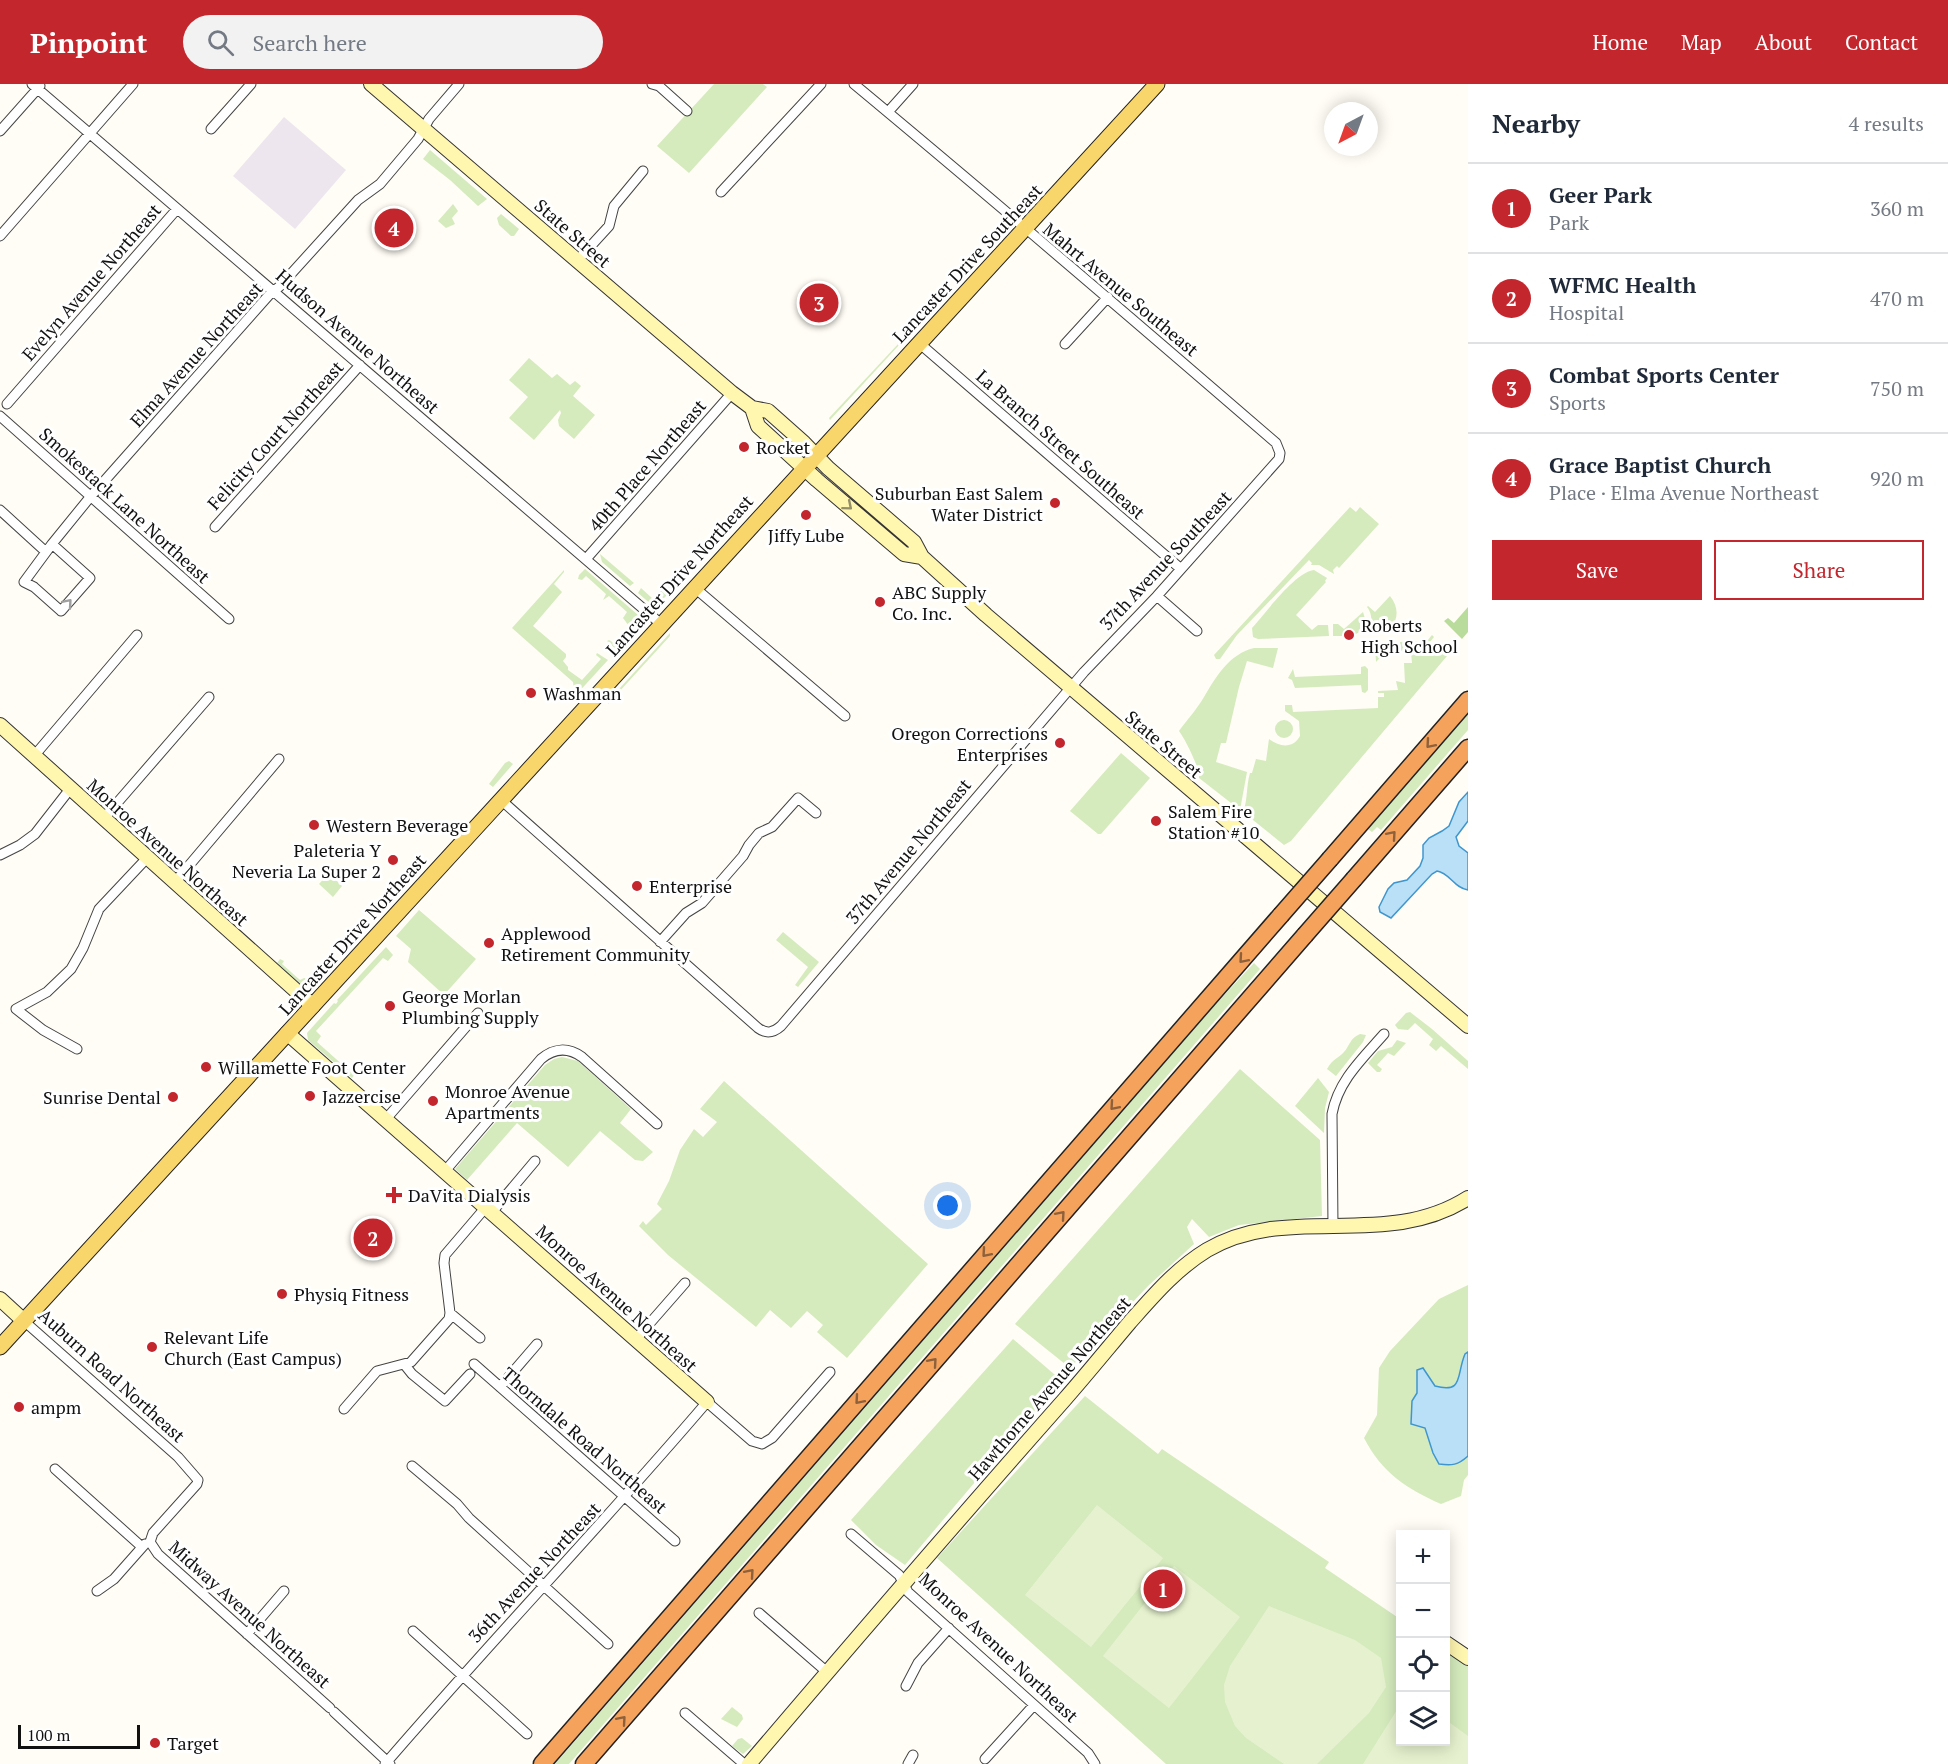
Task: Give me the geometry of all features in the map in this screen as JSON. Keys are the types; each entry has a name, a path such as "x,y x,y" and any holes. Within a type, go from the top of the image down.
{"highway":[{"path":"542,1764 1468,700"},
{"path":"584,1764 1468,748"}],"main road":[{"name":"State Street","path":"370,84 732,393 752,408 768,411 816,454 828,468 914,542 922,557 1071,688 1468,1026"},
{"name":"Lancaster Drive Southeast","path":"804,467 1156,84"},
{"name":"State Street","path":"752,408 758,426 804,467 904,554 922,557"},
{"name":"Lancaster Drive Northeast","path":"0,1347 804,467"},
{"name":"Monroe Avenue Northeast","path":"0,727 313,1006"},
{"name":"Monroe Avenue Northeast","path":"287,1033 706,1402"},
{"name":"Hawthorne Avenue Northeast","path":"747,1764 1171,1275 1210,1248 1253,1232 1288,1227 1385,1226 1433,1215 1468,1198"},
{"name":"Auburn Road Northeast","path":"0,1299 24,1320"},
{"path":"1450,1646 1468,1658"}],"street":[{"path":"0,236 133,84"},
{"path":"211,129 251,84"},
{"name":"Elma Avenue Northeast","path":"49,548 90,578 61,612 34,587 24,582 49,548 91,496 274,291 356,202 380,184 418,139 429,119 459,84"},
{"path":"652,84 659,86 687,111"},
{"path":"721,192 821,84"},
{"name":"Mahrt Avenue Southeast","path":"854,84 1108,297 1275,443 1280,453"},
{"path":"888,112 913,84"},
{"path":"0,131 37,86"},
{"name":"Hudson Avenue Northeast","path":"37,86 661,624"},
{"path":"577,261 609,226 614,206 643,171"},
{"name":"Evelyn Avenue Northeast","path":"7,404 177,209"},
{"path":"1065,344 1108,297"},
{"name":"La Branch Street Southeast","path":"919,343 1181,569"},
{"name":"Felicity Court Northeast","path":"215,527 360,365"},
{"name":"40th Place Northeast","path":"586,559 732,393"},
{"name":"Smokestack Lane Northeast","path":"0,416 229,619"},
{"name":"37th Avenue Southeast","path":"1071,688 1276,463 1280,453"},
{"path":"0,510 49,548"},
{"path":"695,588 845,716"},
{"path":"1157,596 1197,631"},
{"path":"34,756 137,635"},
{"name":"37th Avenue Northeast","path":"660,942 758,1028 770,1033 781,1026 1071,688"},
{"path":"104,818 209,697"},
{"path":"175,882 279,759"},
{"path":"0,855 35,834 70,789"},
{"path":"501,800 660,942 686,913 702,903 743,856 759,833 772,827 798,798 816,813"},
{"path":"77,1049 43,1030 16,1008 47,992 71,969 83,948 99,909 147,858"},
{"path":"386,1119 478,1013"},
{"path":"1334,1227 1332,1114 1335,1100 1350,1072 1384,1034"},
{"path":"445,1171 541,1059 556,1050 569,1050 582,1057 657,1124"},
{"path":"344,1409 377,1371 414,1360 449,1319 445,1255 535,1161"},
{"path":"636,1339 685,1283"},
{"path":"450,1312 480,1338"},
{"name":"Auburn Road Northeast","path":"24,1320 178,1457 198,1479 194,1488 153,1533 146,1545"},
{"path":"500,1387 537,1344"},
{"path":"404,1364 412,1374 443,1400 448,1399 470,1374"},
{"name":"Thorndale Road Northeast","path":"474,1364 675,1541"},
{"name":"Monroe Avenue Northeast","path":"706,1402 752,1441 762,1444 772,1438 830,1372"},
{"name":"36th Avenue Northeast","path":"387,1763 462,1675 626,1496 706,1402"},
{"path":"412,1466 457,1504 469,1518 608,1644"},
{"name":"Midway Avenue Northeast","path":"55,1469 158,1554 332,1710 387,1763"},
{"name":"Monroe Avenue Northeast","path":"851,1534 899,1575 908,1592 1088,1753 1095,1764"},
{"path":"97,1591 114,1579 146,1545"},
{"path":"247,1634 284,1591"},
{"path":"759,1613 826,1672"},
{"path":"906,1686 918,1663 949,1628"},
{"path":"413,1631 527,1734"},
{"path":"985,1759 1034,1705"},
{"path":"685,1713 747,1764"},
{"path":"908,1764 913,1755"}],"shaded area":[{"path":"284,117 346,170 295,229 233,176"}],"green space":[{"path":"714,84 763,84 767,87 689,173 657,146"},
{"path":"430,150 487,199 478,206 423,159"},
{"path":"453,204 458,211 452,218 455,224 446,228 438,221"},
{"path":"501,214 519,229 514,236 499,225 497,218"},
{"path":"900,344 830,420 829,418"},
{"path":"529,358 552,378 557,374 570,385 575,381 581,386 573,396 595,415 574,439 559,426 560,410 534,440 509,418 528,397 509,380"},
{"path":"1350,507 1356,512 1360,507 1379,524 1339,568 1337,566 1333,570 1334,574 1319,565 1311,565 1309,560 1237,635 1220,659 1216,659 1214,655"},
{"path":"600,554 634,583 630,586 602,562"},
{"path":"585,569 641,619 639,627 617,650 607,641 614,643 629,626 623,618 627,612 609,596 603,600 606,594 586,576 582,580 578,579"},
{"path":"564,570 554,584 562,592 533,626 566,654 563,661 568,670 582,680 601,659 596,655 597,653 608,660 575,696 573,682 512,628"},
{"path":"1314,570 1327,578 1326,582 1296,615 1312,630 1318,625 1328,625 1329,636 1258,639 1253,637 1252,628 1289,586 1306,572"},
{"path":"667,584 673,589 657,605 652,605 638,593 641,588 653,599"},
{"path":"1390,596 1396,608 1395,620 1388,629 1376,634 1372,628 1371,614 1367,607 1375,612"},
{"path":"1468,607 1468,632 1462,639 1444,621 1448,618 1454,623"},
{"path":"1363,612 1366,622 1361,631 1353,635 1333,636 1333,624 1338,624 1344,629"},
{"path":"670,633 670,636 608,704 609,700"},
{"path":"1432,635 1434,637 1430,642 1447,656 1291,841 1284,845 1243,812 1250,773 1252,773 1256,759 1266,761 1269,739 1277,744 1290,745 1300,736 1299,721 1285,711 1285,705 1292,705 1293,712 1378,708 1378,697 1384,697 1384,693 1378,693 1378,691 1398,690 1396,681 1405,683 1404,663 1412,663 1411,652 1401,652 1400,642 1427,641"},
{"path":"1375,643 1388,643 1388,649 1376,662"},
{"path":"1254,648 1278,648 1273,668 1247,661 1226,743 1221,743 1216,762 1247,772 1240,810 1199,778 1195,761 1179,731 1224,667 1237,655"},
{"path":"1365,666 1368,669 1368,690 1365,693 1362,692 1361,685 1295,688 1292,680 1288,678 1293,669 1295,677 1361,674 1361,667"},
{"path":"1468,714 1468,730 1381,830 1377,827 1372,832 1368,829"},
{"path":"1284,720 1290,723 1293,729 1290,735 1284,738 1278,735 1275,729 1278,723"},
{"path":"1121,753 1150,778 1101,834 1098,834 1070,811"},
{"path":"509,761 513,764 493,787 489,784"},
{"path":"335,866 337,869 332,876 342,886 333,897 319,884"},
{"path":"419,910 476,959 444,995 408,962 411,949 396,936"},
{"path":"783,932 819,962 798,987 795,985 808,967 776,940"},
{"path":"386,947 393,955 388,961 383,958 316,1031 321,1036 317,1042 354,1075 352,1078 308,1040 307,1033"},
{"path":"280,959 284,961 282,964 300,980 309,979 328,959 333,961 316,979 306,985 301,984 277,963"},
{"path":"1254,963 1260,969 569,1764 555,1764 1214,1006"},
{"path":"1410,1012 1468,1061 1468,1069 1441,1046 1436,1051 1429,1045 1433,1039 1415,1023 1408,1030 1398,1029 1395,1025 1406,1013"},
{"path":"1360,1034 1366,1035 1363,1042 1336,1076 1327,1069"},
{"path":"1397,1040 1406,1043 1394,1056 1388,1053 1377,1065 1382,1069 1377,1072 1368,1063 1378,1051 1392,1047"},
{"path":"562,1057 578,1061 631,1109 620,1123 653,1152 643,1161 635,1160 600,1131 568,1167 517,1123 467,1180 455,1169 545,1065"},
{"path":"1240,1069 1320,1140 1322,1216 1239,1225 1209,1237 1192,1219 1187,1227 1194,1244 1149,1285 1070,1368 1015,1324"},
{"path":"1318,1078 1329,1092 1325,1108 1324,1133 1295,1106"},
{"path":"724,1081 928,1264 847,1358 817,1332 823,1325 807,1311 791,1328 770,1310 756,1327 668,1255 639,1226 643,1221 646,1225 662,1209 657,1204 669,1181 680,1150 694,1129 703,1137 717,1122 700,1109"},
{"path":"1468,1285 1468,1475 1464,1480 1461,1496 1441,1504 1406,1486 1396,1478 1379,1461 1364,1438 1377,1415 1379,1368 1390,1351 1439,1299"},
{"path":"1013,1339 1061,1380 905,1565 876,1545 851,1520"},
{"path":"1085,1396 1158,1454 1162,1449 1329,1562 1325,1568 1396,1616 1396,1746 1450,1746 1450,1653 1468,1665 1468,1764 1166,1764 937,1558"},
{"path":"1097,1505 1163,1558 1091,1647 1025,1595"},
{"path":"1174,1566 1240,1617 1169,1708 1103,1656"},
{"path":"1269,1606 1355,1640 1381,1658 1386,1687 1369,1713 1317,1764 1284,1764 1246,1738 1235,1726 1225,1702 1224,1685 1230,1666"},
{"path":"732,1707 742,1715 743,1719 737,1727 721,1719"},
{"path":"1396,1711 1396,1746 1450,1746 1450,1723 1468,1736 1468,1764 1363,1764"},
{"path":"742,1738 752,1746 743,1754 732,1746"}],"water":[{"path":"1468,792 1468,821 1456,837 1459,846 1468,853 1468,890 1437,871 1391,918 1380,912 1379,907 1388,889 1394,883 1407,880 1420,866 1423,858 1423,845 1429,838 1449,826 1459,802"},
{"path":"1468,1352 1468,1456 1455,1464 1439,1464 1425,1428 1411,1424 1412,1401 1417,1393 1417,1370 1423,1368 1435,1386 1451,1387 1458,1381 1462,1362"}],"place":[{"name":"Grace Baptist Church","path":"394,228"},
{"name":"Combat Sports Center","path":"819,303"},
{"name":"Rocket","path":"744,447"},
{"name":"Suburban East Salem Water District","path":"1055,503"},
{"name":"Jiffy Lube","path":"806,515"},
{"name":"ABC Supply Co. Inc.","path":"880,602"},
{"name":"Roberts High School","path":"1349,635"},
{"name":"Washman","path":"531,693"},
{"name":"Oregon Corrections Enterprises","path":"1060,743"},
{"name":"Salem Fire Station #10","path":"1156,821"},
{"name":"Western Beverage","path":"314,825"},
{"name":"Paleteria Y Neveria La Super 2","path":"393,860"},
{"name":"Enterprise","path":"637,886"},
{"name":"Applewood Retirement Community","path":"489,943"},
{"name":"George Morlan Plumbing Supply","path":"390,1006"},
{"name":"Willamette Foot Center","path":"206,1067"},
{"name":"Jazzercise","path":"310,1096"},
{"name":"Sunrise Dental","path":"173,1097"},
{"name":"Monroe Avenue Apartments","path":"433,1101"},
{"name":"DaVita Dialysis","path":"394,1195"},
{"name":"WFMC Health","path":"373,1238"},
{"name":"Physiq Fitness","path":"282,1294"},
{"name":"Relevant Life Church (East Campus)","path":"152,1347"},
{"name":"ampm","path":"19,1407"},
{"name":"Geer Park","path":"1163,1589"},
{"name":"Target","path":"155,1743"}]}
